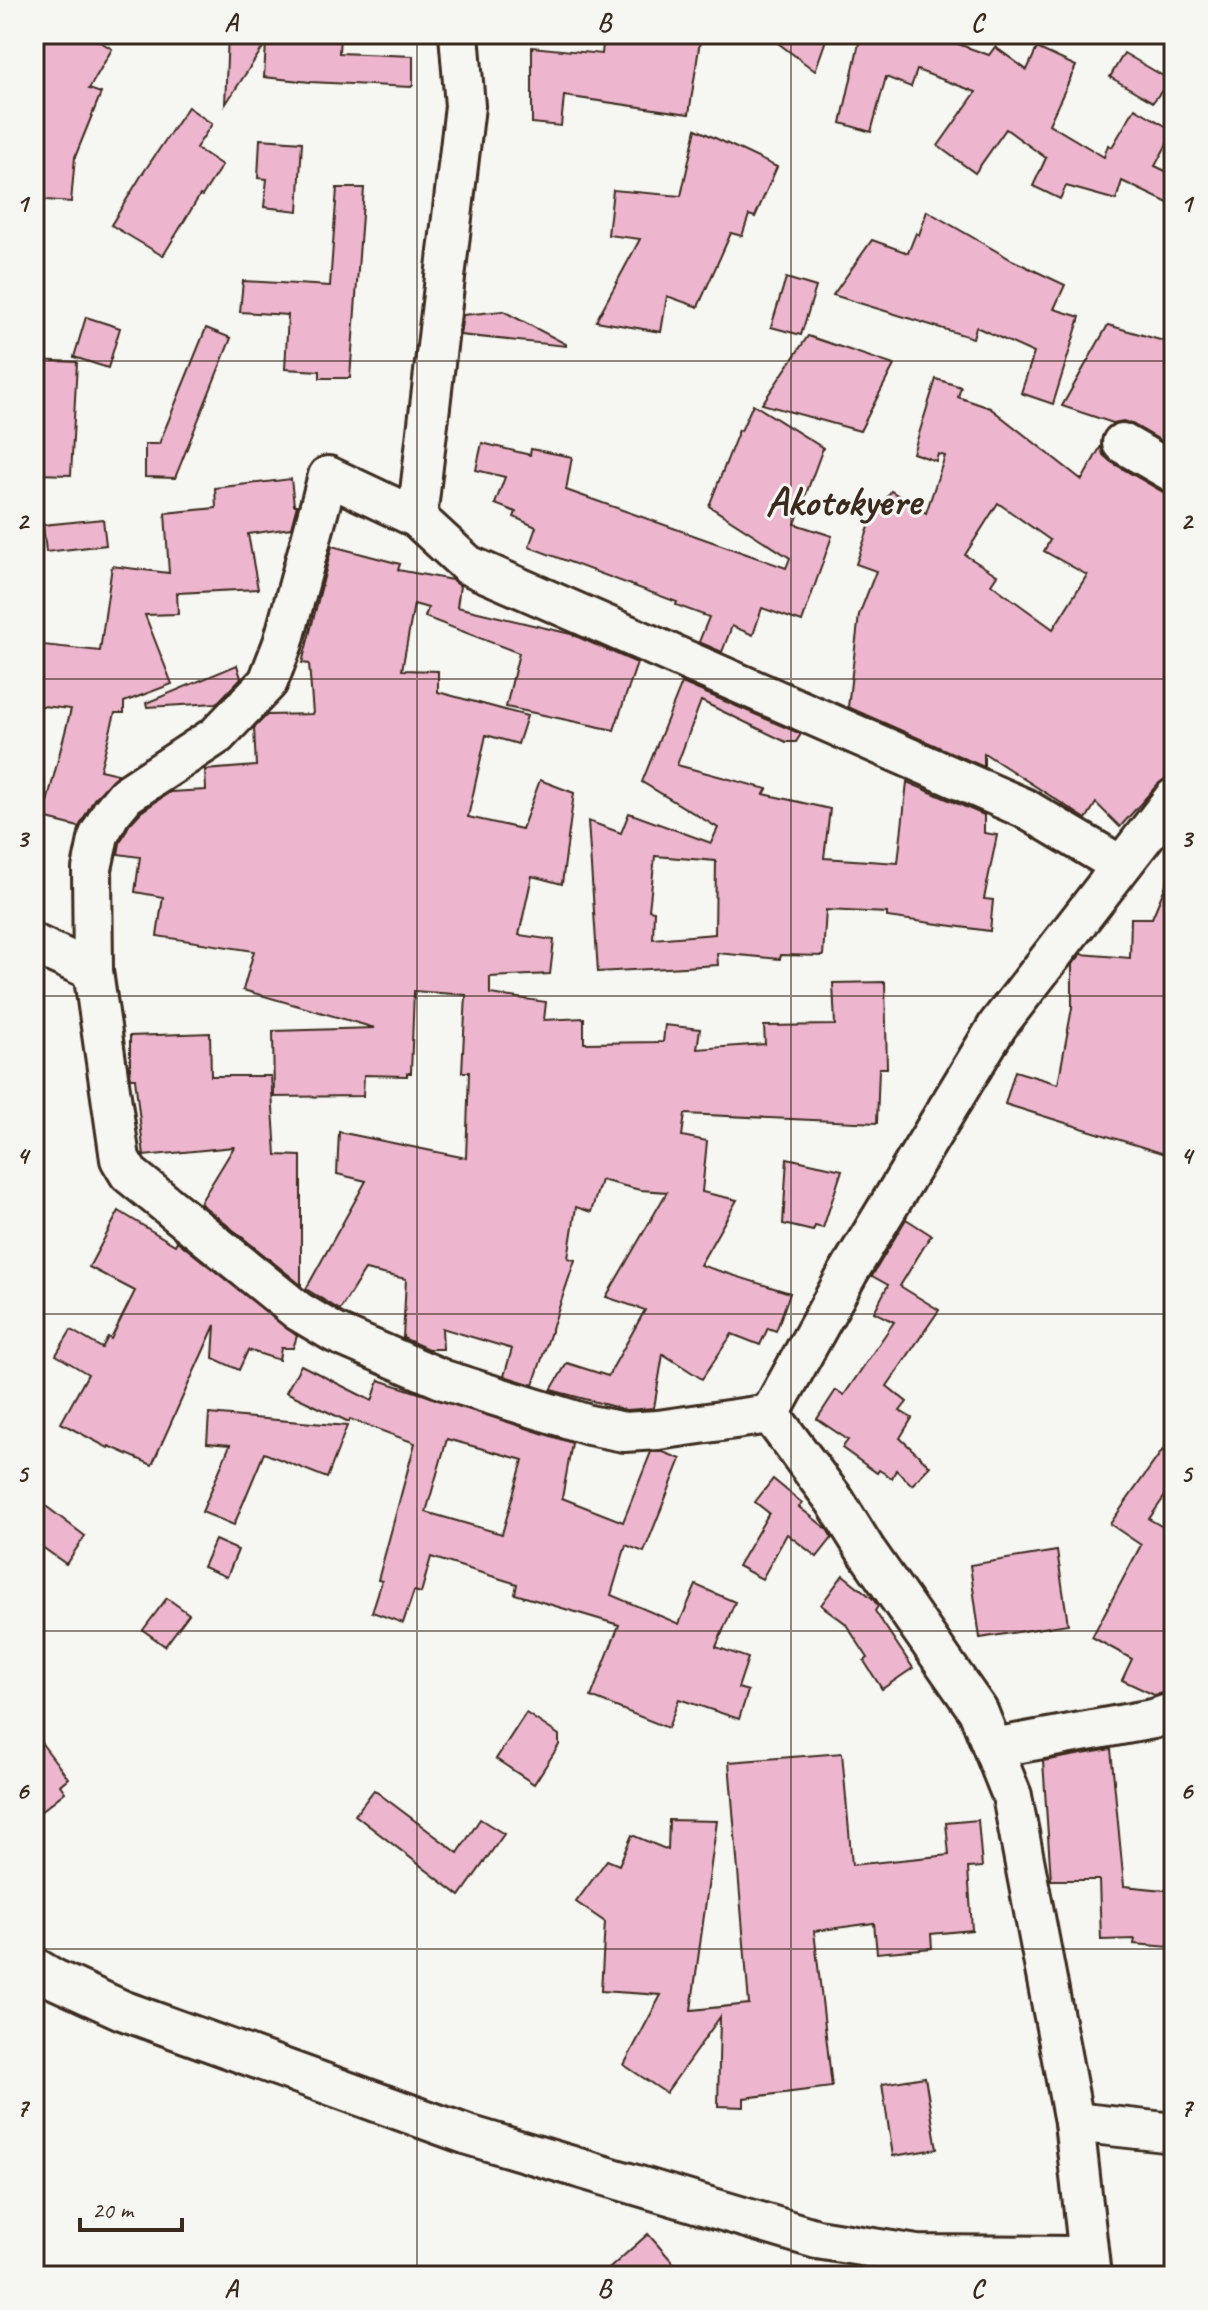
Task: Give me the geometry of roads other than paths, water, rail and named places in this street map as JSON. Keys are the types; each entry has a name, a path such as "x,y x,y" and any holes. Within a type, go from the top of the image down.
{"street":[{"path":"417,518 465,106 459,34"},
{"path":"1122,443 1174,473"},
{"path":"770,1414 624,1432 589,1425 444,1380 335,1333 298,1311 129,1174 120,1159 93,971 92,869 99,835 111,813 126,795 217,735 268,682 283,643 328,476 417,518 468,565 1024,808 1120,865"},
{"path":"770,1414 848,1273 998,1025 1174,798"},
{"path":"34,944 93,971"},
{"path":"34,1967 122,2010 468,2135 817,2239 917,2255 1089,2266 1074,2122 1012,1796 978,1711 835,1501 770,1414"},
{"path":"993,1748 1153,1719 1174,1712"},
{"path":"1074,2122 1174,2133"}],"district":[{"name":"Akotokyere","path":"843,501"}]}
